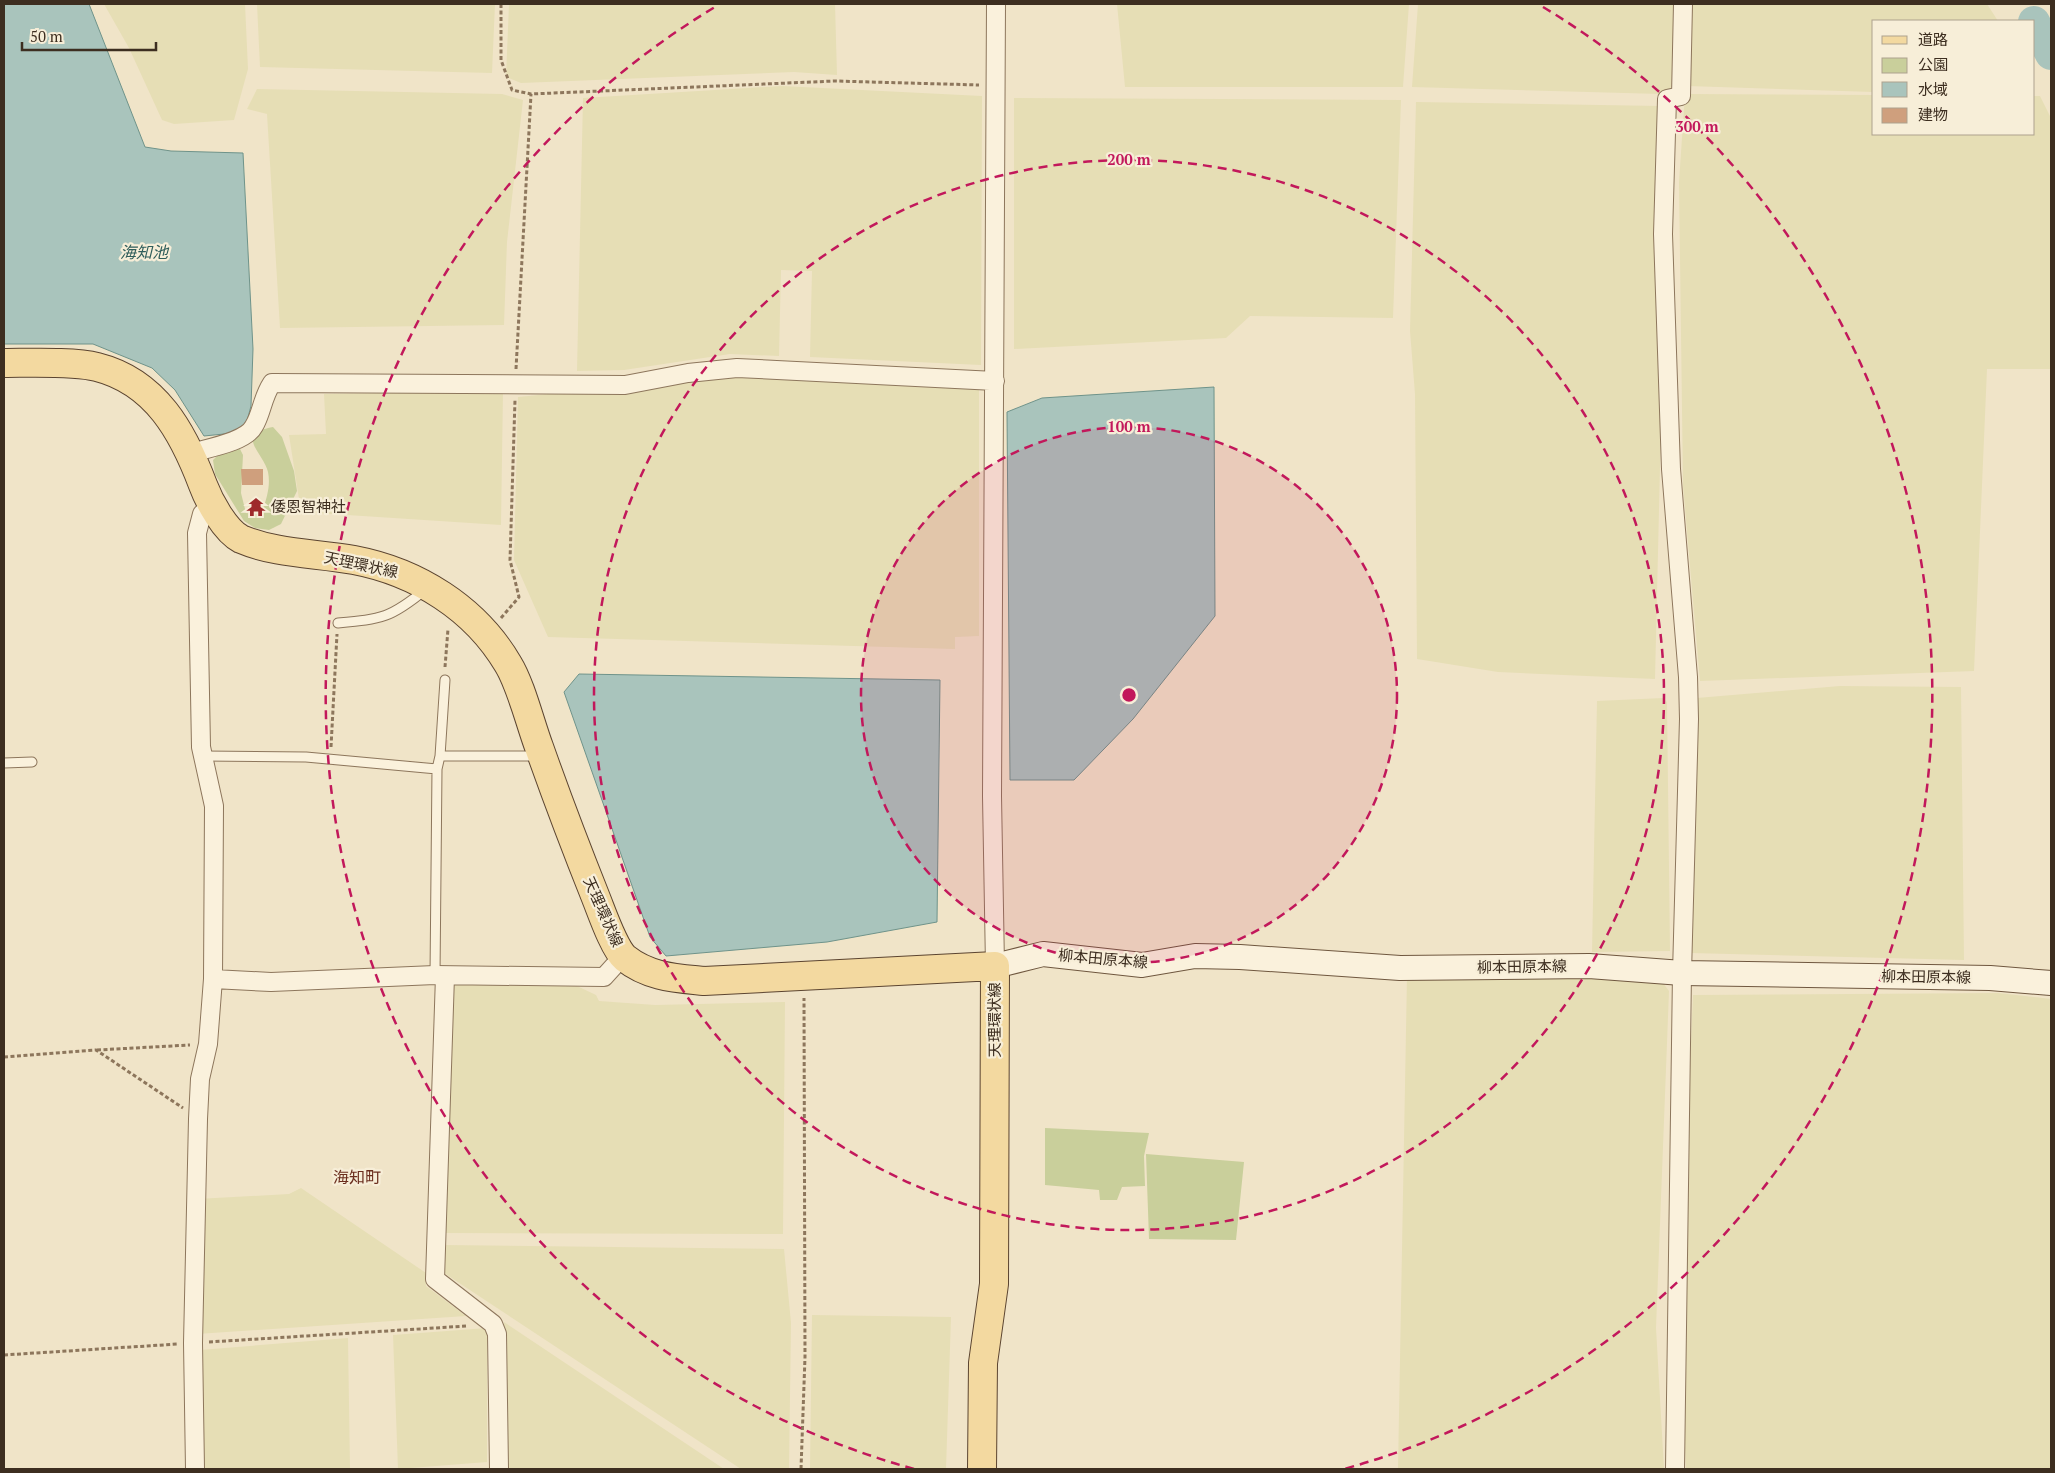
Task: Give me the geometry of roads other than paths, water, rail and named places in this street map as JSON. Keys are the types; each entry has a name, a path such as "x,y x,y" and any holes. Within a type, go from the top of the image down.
{"main road":[{"name":"天理環状線","path":"4,363 95,366 128,377 159,402 191,452 210,505 239,538 284,551 355,560 407,575 468,614 486,632 510,666 542,756 604,917 623,956 645,971 668,978 704,981 995,966 994,1284 983,1362 982,1469"},
{"name":"柳本田原本線","path":"995,966 1043,954 1142,965 1195,956 1240,956 1400,968 1589,966 1682,973 1990,978 2051,983"}],"street":[{"path":"995,966 992,806 996,4"},
{"path":"1675,1469 1688,677 1671,469 1663,234 1667,99 1680,96 1683,4"},
{"path":"191,452 247,436 255,426 264,395 272,383 625,385 688,373 737,368 995,381"},
{"path":"195,1469 193,1343 198,1119 200,1079 208,1044 213,979 214,806 201,748 198,532 202,514 210,505"},
{"path":"213,979 271,982 440,976 604,978 623,956"},
{"path":"440,976 435,1279 493,1324 497,1334 499,1469"}],"lane":[{"path":"338,623 376,620 439,594"},
{"path":"440,976 437,769 440,756 445,680"},
{"path":"203,756 306,757 437,769"},
{"path":"440,756 542,756"},
{"path":"4,763 32,762"}],"water":[{"name":"海知池","path":"4,4 89,4 145,147 171,151 243,153 253,349 251,406 244,432 204,436 175,390 152,368 93,344 4,344"},
{"path":"1214,387 1215,616 1133,719 1074,780 1010,780 1007,412 1042,398"},
{"path":"579,674 940,680 937,922 827,942 666,956 650,937 564,692"}],"waterway":[{"path":"2035,24 2051,54"}],"place":[{"name":"倭恩智神社","path":"256,507"}],"district":[{"name":"海知町","path":"357,1177"}]}
